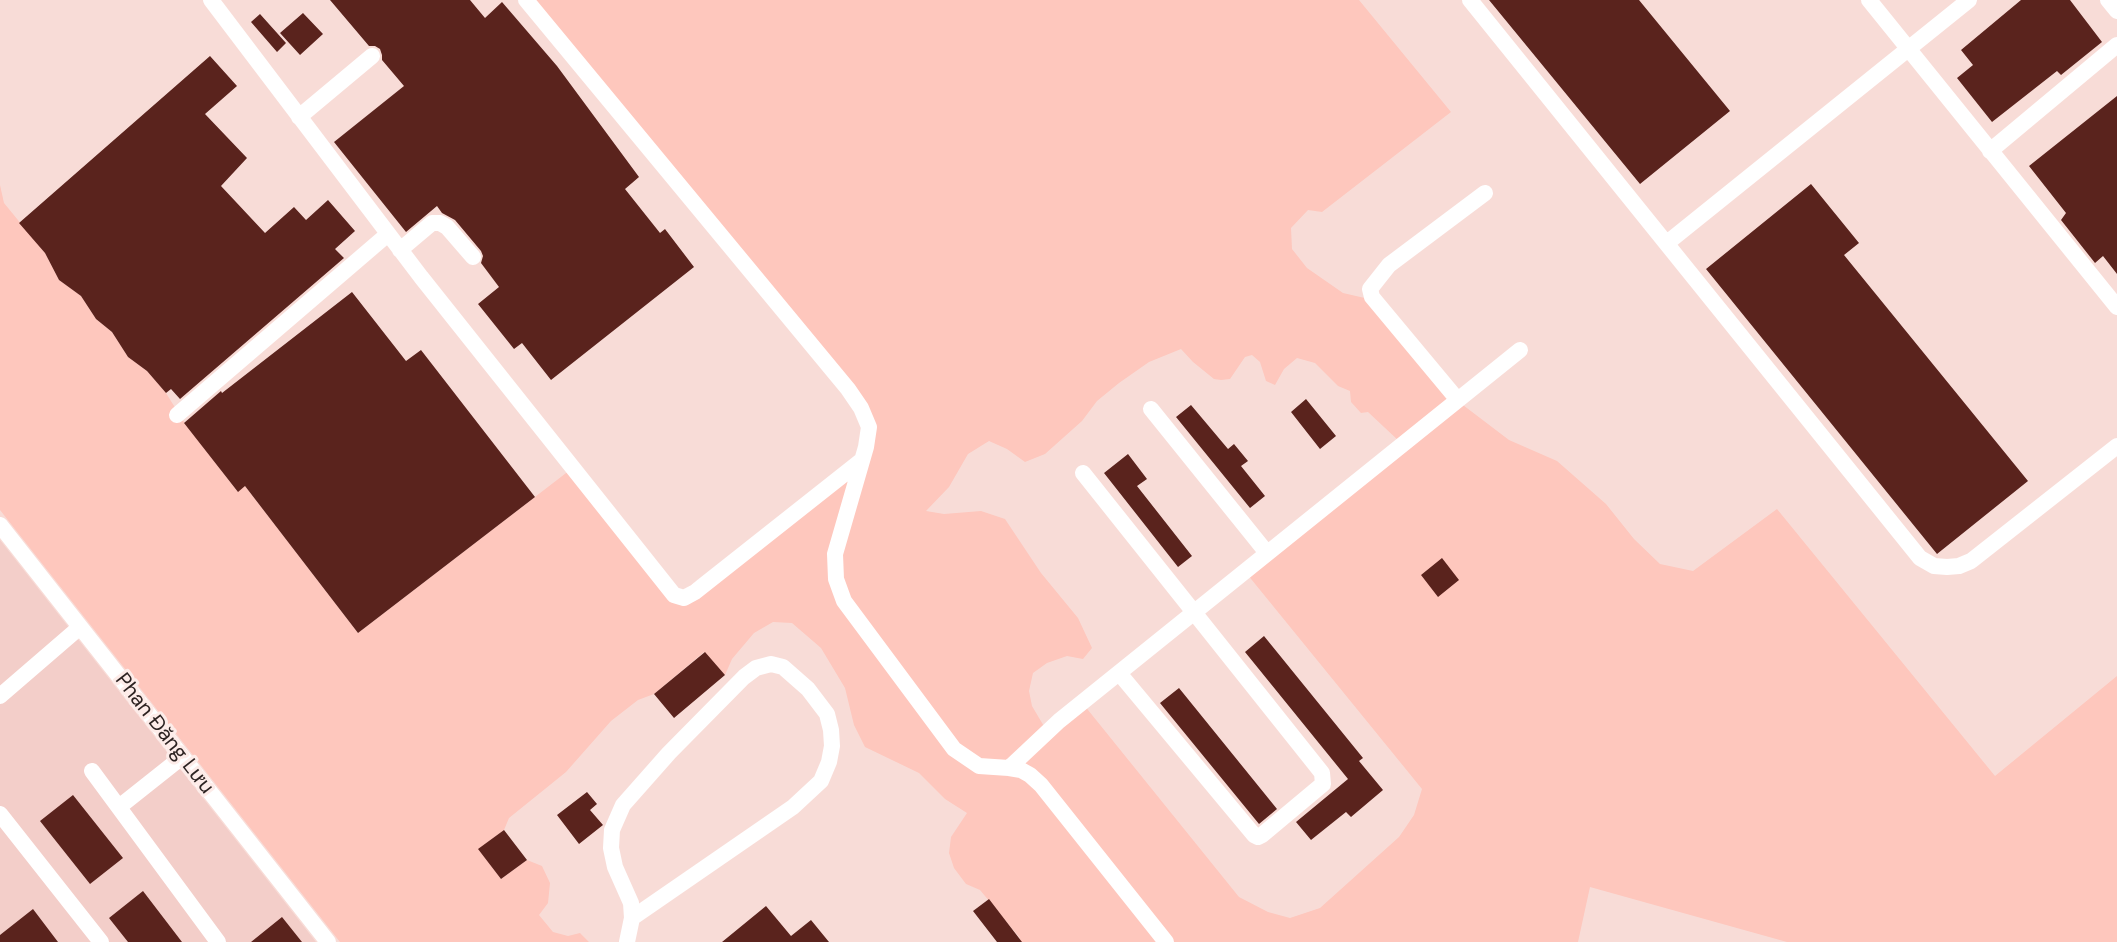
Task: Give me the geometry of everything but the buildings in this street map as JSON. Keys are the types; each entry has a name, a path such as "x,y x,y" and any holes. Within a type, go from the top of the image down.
{"street":[{"path":"211,0 400,250 674,595 684,598 695,592 862,460"},
{"path":"526,0 848,389 861,408 869,427 835,554 836,579 844,601 954,749 979,766 1021,770 1041,785 1166,942"},
{"path":"1470,0 1920,558 1934,566 1959,566 1971,561 2117,446"},
{"path":"1869,0 2117,307"},
{"path":"1667,243 1969,0"},
{"path":"2108,0 2117,11"},
{"path":"1990,151 2117,45"},
{"path":"299,117 372,56"},
{"path":"1457,399 1372,297 1371,289 1389,266 1485,193"},
{"path":"400,250 432,223 440,223 447,227 473,257"},
{"path":"177,415 388,234"},
{"path":"1009,768 1037,739 1520,350"},
{"path":"1152,409 1268,553"},
{"path":"1083,473 1322,773 1323,784 1262,836 1254,835 1119,673"},
{"name":"Phan Đăng Lưu","path":"0,525 328,942"},
{"path":"0,696 80,627"},
{"path":"627,942 632,918 631,903 615,867 611,848 612,830 624,805 669,753 744,677 756,668 771,664 783,668 808,689 827,714 832,746 829,762 821,781 786,812 632,918"},
{"path":"119,807 182,757"},
{"path":"92,771 218,942"},
{"path":"0,814 101,942"}],"shaded area":[{"path":"531,0 1359,0 1451,112 1322,212 1308,210 1291,228 1292,249 1307,268 1343,293 1369,299 1452,399 1400,442 1368,412 1361,413 1351,402 1350,391 1338,386 1315,363 1297,358 1284,369 1275,385 1266,381 1260,362 1252,355 1245,357 1230,379 1221,380 1214,379 1181,349 1149,362 1119,383 1097,401 1082,421 1045,454 1025,462 1007,449 989,441 968,454 949,487 926,511 944,514 981,511 1005,519 1041,573 1078,618 1092,648 1083,659 1067,656 1047,663 1033,673 1029,691 1032,706 1045,728 1007,763 967,756 847,600 838,554 873,426"},
{"path":"0,185 4,203 45,253 59,280 81,296 96,319 112,332 128,357 147,371 166,393 184,422 237,491 245,486 358,633 570,470 672,598 856,470 832,580 952,753 1028,778 1161,942 1016,942 1020,938 980,890 966,884 954,868 949,853 951,837 967,813 945,799 919,773 865,747 854,725 845,688 821,648 792,623 773,622 754,633 732,659 725,675 704,652 654,694 638,700 611,721 566,772 509,818 504,830 479,849 501,879 527,860 542,866 550,883 548,903 539,915 553,932 568,936 580,933 589,942 340,942 0,510"},
{"path":"1459,402 1509,440 1557,461 1606,504 1634,539 1660,564 1693,571 1777,509 1995,776 2117,676 2117,942 1787,942 1590,887 1578,942 1171,942 1022,766 1084,705 1239,897 1268,912 1290,918 1320,908 1399,837 1414,815 1422,789 1247,574"},
{"path":"0,540 177,765 316,942 0,942"}]}
